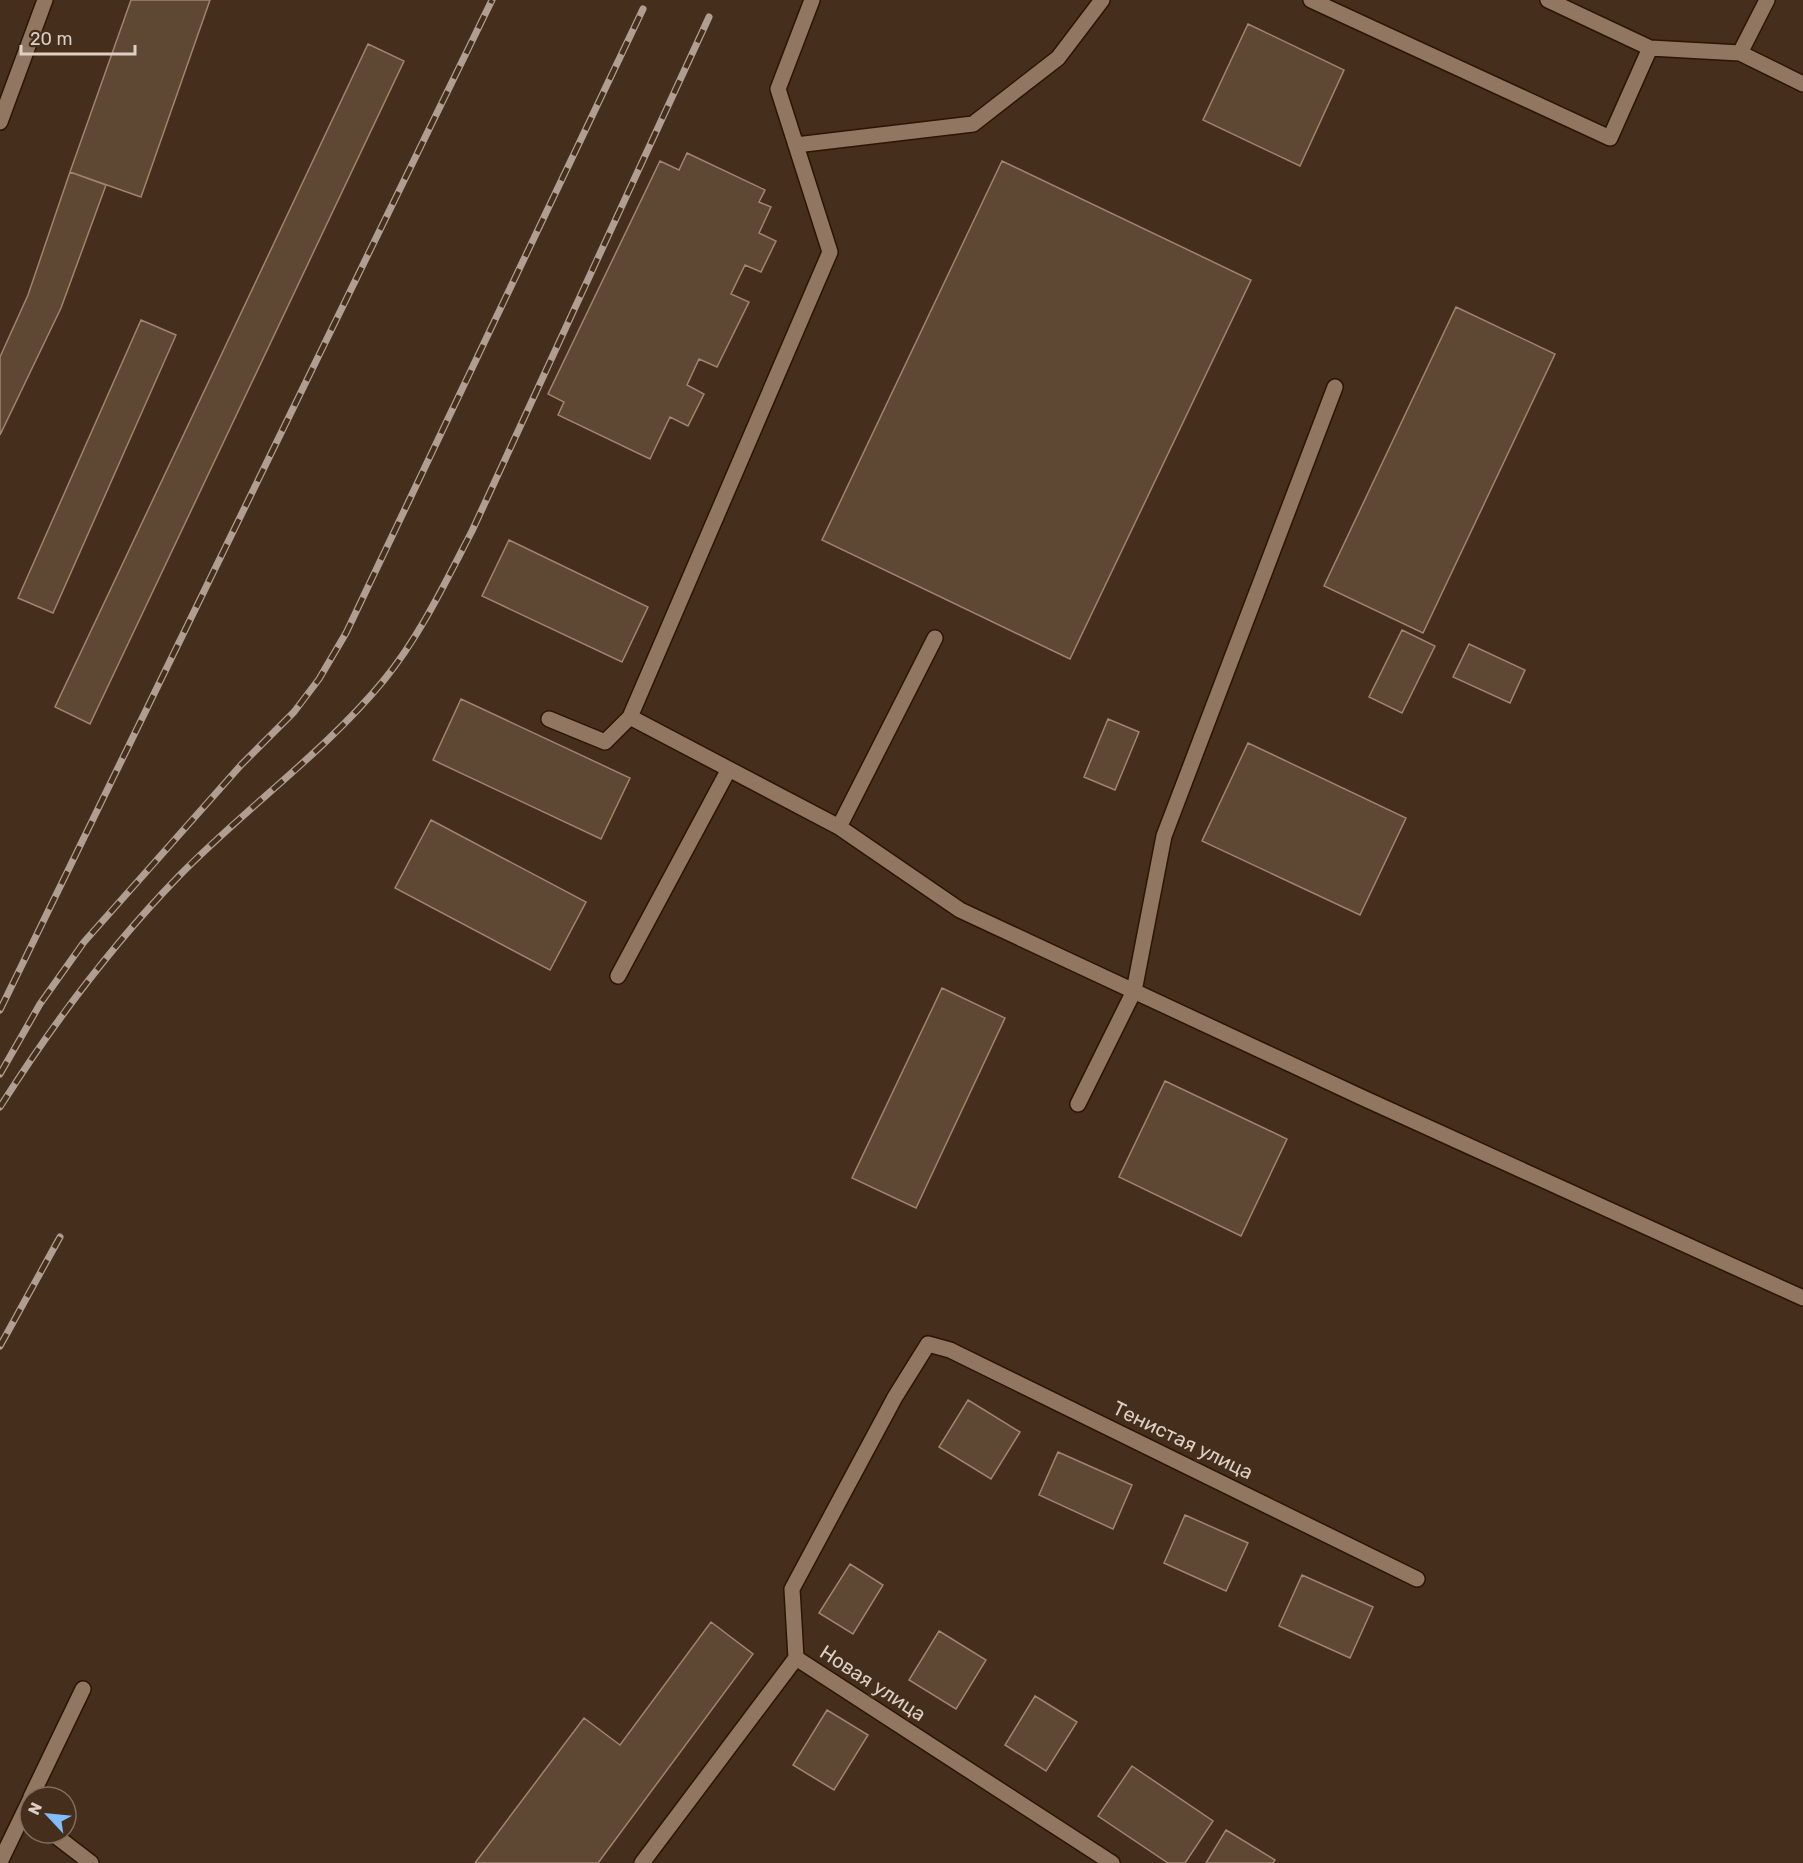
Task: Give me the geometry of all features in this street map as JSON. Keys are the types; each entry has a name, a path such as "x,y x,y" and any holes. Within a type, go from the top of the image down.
{"street":[{"path":"0,122 45,0"},
{"path":"549,719 605,742 630,717 830,252 778,89 812,0"},
{"path":"796,145 973,124 1058,58 1102,0"},
{"path":"1311,0 1610,138 1650,48"},
{"path":"1548,0 1650,48 1740,52 1803,84"},
{"path":"1740,52 1767,0"},
{"path":"1078,1104 1134,992 1164,836 1335,387"},
{"path":"839,827 936,638"},
{"path":"630,717 839,827 960,910 1803,1298"},
{"path":"618,976 729,769"},
{"name":"Тенистая улица","path":"796,1659 792,1588 895,1397 928,1344 951,1350 1418,1579"},
{"name":"Новая улица","path":"642,1863 796,1659 1112,1863"},
{"path":"39,1785 83,1689"},
{"path":"0,1862 18,1827"},
{"path":"68,1845 91,1863"}],"building":[{"path":"131,0 210,0 141,197 70,172"},
{"path":"1248,24 1344,70 1300,166 1203,120"},
{"path":"368,44 404,61 90,724 55,707"},
{"path":"687,153 765,190 759,202 771,207 759,233 776,241 761,272 745,265 731,294 749,302 717,367 699,359 687,385 704,394 688,426 670,417 650,459 558,415 564,402 548,394 660,161 679,170"},
{"path":"1002,161 1251,280 1070,659 822,540"},
{"path":"70,172 106,185 61,308 0,435 0,357 28,295"},
{"path":"1456,307 1555,354 1423,633 1324,586"},
{"path":"141,320 176,335 53,613 18,598"},
{"path":"509,540 648,607 622,662 482,596"},
{"path":"1402,630 1435,646 1402,713 1369,697"},
{"path":"1469,644 1525,670 1510,703 1453,677"},
{"path":"461,699 630,778 601,839 433,760"},
{"path":"1108,719 1139,732 1115,790 1084,777"},
{"path":"1248,743 1406,818 1360,915 1202,841"},
{"path":"431,820 586,902 550,970 395,888"},
{"path":"942,988 1005,1018 916,1208 852,1178"},
{"path":"1165,1081 1287,1139 1241,1236 1119,1177"},
{"path":"968,1400 1020,1432 991,1479 939,1447"},
{"path":"1058,1452 1132,1485 1113,1529 1039,1495"},
{"path":"1185,1515 1248,1543 1226,1591 1164,1563"},
{"path":"850,1564 883,1585 853,1634 819,1613"},
{"path":"1302,1575 1373,1607 1350,1658 1279,1626"},
{"path":"711,1622 753,1654 598,1863 475,1863 584,1718 620,1745"},
{"path":"939,1631 986,1660 956,1709 909,1680"},
{"path":"1035,1696 1077,1722 1046,1771 1005,1745"},
{"path":"827,1710 868,1735 834,1790 793,1765"},
{"path":"1132,1766 1213,1821 1185,1863 1168,1863 1098,1816"},
{"path":"1226,1830 1275,1860 1273,1863 1206,1863"}],"railway":[{"path":"0,1010 492,0"},
{"path":"0,1074 40,1004 84,942 241,765 294,712 319,679 346,633 643,9"},
{"path":"0,1107 40,1046 129,931 203,852 361,707 409,645 432,608 472,531 709,17"},
{"path":"0,1346 60,1237"}]}
